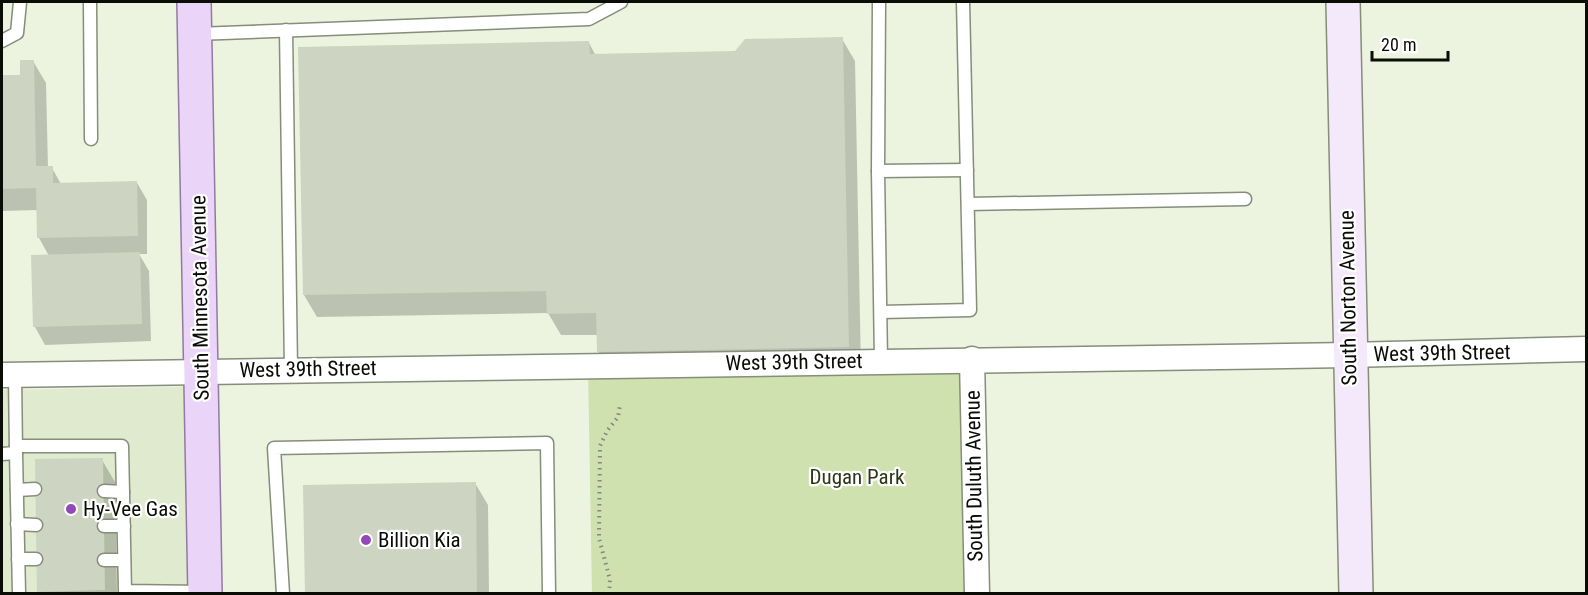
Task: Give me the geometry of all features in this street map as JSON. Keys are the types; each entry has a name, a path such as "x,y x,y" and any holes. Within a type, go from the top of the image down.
{"main road":[{"name":"South Minnesota Avenue","path":"194,2 205,593"}],"street":[{"name":"South Norton Avenue","path":"1343,2 1356,594"},
{"name":"West 39th Street","path":"8,375 1349,355 1587,349"},
{"name":"South Duluth Avenue","path":"972,359 976,594"}],"lane":[{"path":"2,41 17,33 20,2"},
{"path":"90,2 91,140"},
{"path":"195,34 589,19 621,2"},
{"path":"879,2 878,171 881,361"},
{"path":"881,312 970,310 963,2"},
{"path":"286,30 291,369"},
{"path":"878,171 967,170"},
{"path":"968,204 1245,199"},
{"path":"8,375 16,450 19,594"},
{"path":"283,594 274,448 547,443 549,594"},
{"path":"2,454 16,450 122,446 123,592 205,593"},
{"path":"16,490 35,489"},
{"path":"104,491 123,492"},
{"path":"17,524 36,525"},
{"path":"104,526 124,525"},
{"path":"18,559 36,559"},
{"path":"104,560 124,560"}],"path":[{"path":"609,594 610,580 599,538 600,446 607,431 618,417 620,405"}],"shaded area":[{"path":"185,387 188,593 2,593 2,390"}],"green space":[{"name":"Dugan Park","path":"972,359 977,593 592,593 588,365"}],"building":[{"path":"843,37 849,347 597,352 596,313 547,314 546,291 303,295 298,47 589,41 590,54 735,51 745,39"},
{"path":"20,60 34,60 36,166 53,166 53,183 137,181 138,236 37,238 36,188 2,189 2,75 20,75"},
{"path":"140,252 142,324 33,327 31,255"},
{"path":"103,458 105,590 37,592 35,459"},
{"path":"476,482 477,594 305,594 303,485"}],"place":[{"name":"Hy-Vee Gas","path":"71,509"},
{"name":"Billion Kia","path":"366,540"}]}
